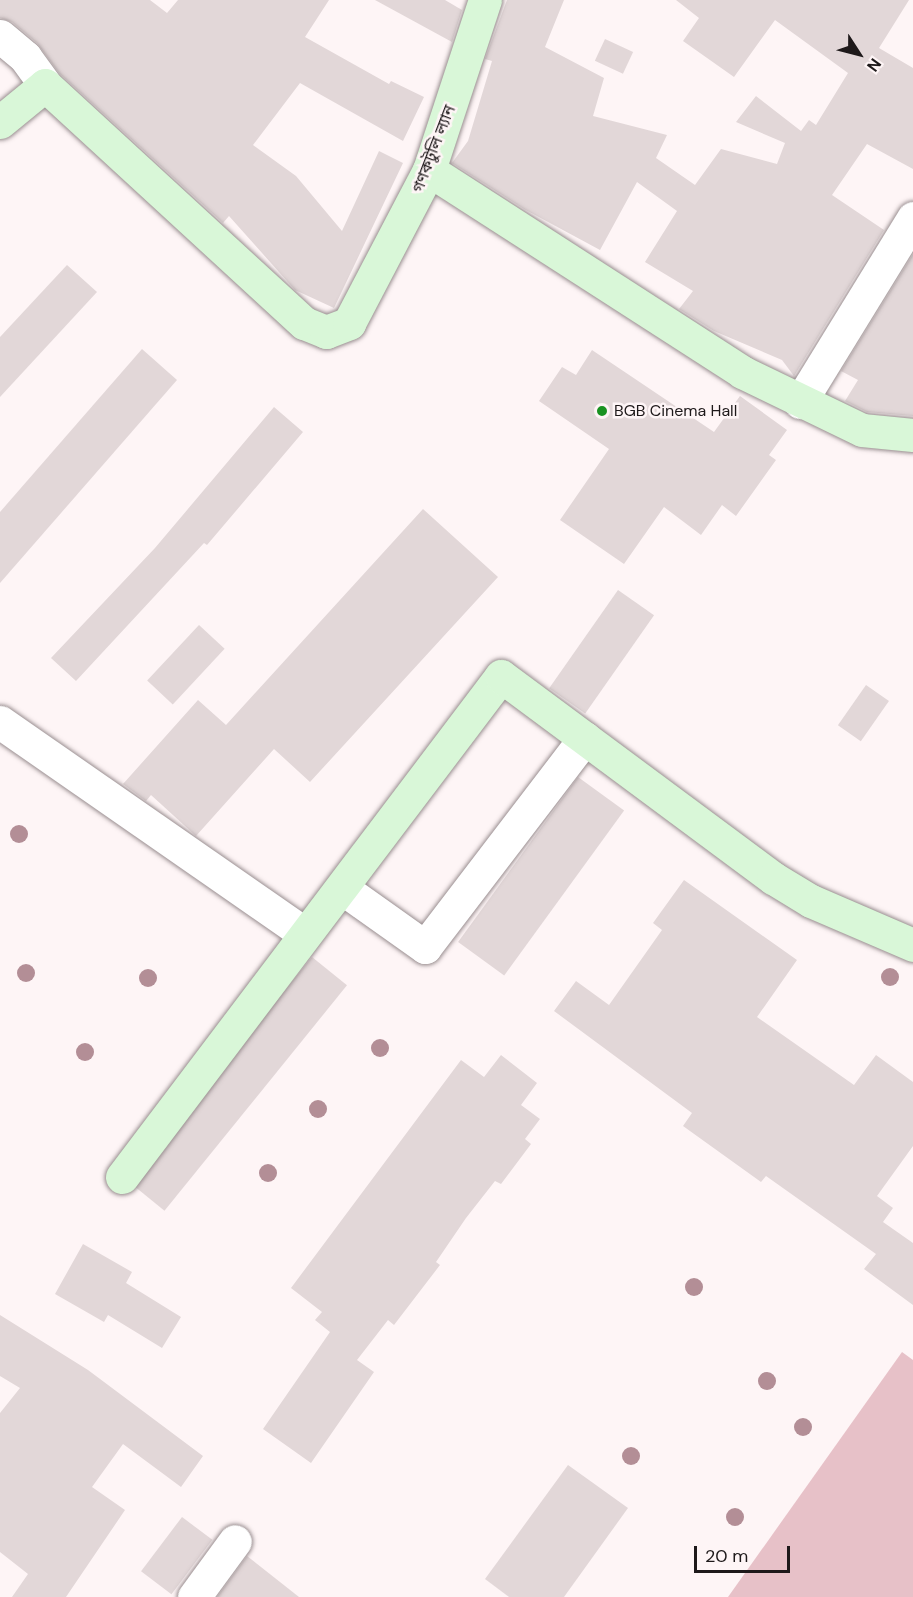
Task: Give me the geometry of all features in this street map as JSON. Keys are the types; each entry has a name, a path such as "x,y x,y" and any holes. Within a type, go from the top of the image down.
{"street":[{"name":"গণকটুলি ল্যান","path":"45,85 304,323 326,332 349,324 429,170 485,0"},
{"path":"0,36 25,57 45,85 0,122"},
{"path":"429,170 742,372 862,430 913,435"},
{"path":"800,402 913,218"},
{"path":"122,1177 501,676 773,878 811,901 913,945"},
{"path":"0,722 305,934"},
{"path":"342,888 425,947 585,738"},
{"path":"194,1597 235,1541"}],"shaded area":[{"path":"902,1352 913,1360 913,1597 728,1597"}],"building":[{"path":"0,0 150,0 167,13 178,0 329,0 305,37 389,84 391,81 424,97 403,141 300,83 253,145 296,176 342,231 379,151 403,163 334,308 295,290 229,216 223,223 59,73 37,43 12,22 0,18"},
{"path":"375,0 445,0 462,10 452,42"},
{"path":"507,0 564,0 545,47 604,78 593,116 667,135 656,158 695,185 721,149 777,164 785,143 736,122 756,96 801,131 809,120 816,125 848,73 775,20 734,77 683,41 699,18 676,0 909,0 879,48 913,68 913,169 867,144 832,195 884,230 794,376 782,360 714,331 679,309 693,291 645,262 677,211 637,182 600,250 524,209 452,163 468,141 492,61 485,59"},
{"path":"605,39 633,52 623,74 595,61"},
{"path":"913,254 913,416 867,412 845,401 858,380 841,371"},
{"path":"67,265 97,292 0,397 0,337"},
{"path":"142,349 177,380 0,583 0,512"},
{"path":"592,350 714,432 740,396 787,430 769,455 776,460 736,516 722,505 701,535 664,507 624,564 560,520 609,449 539,401 562,367 576,375"},
{"path":"274,407 303,432 207,545 204,543 76,681 51,658 155,548"},
{"path":"423,509 498,577 310,782 274,749 196,836 151,795 146,801 123,784 198,700 226,725"},
{"path":"618,590 654,615 585,714 549,688"},
{"path":"199,625 225,649 173,704 147,681"},
{"path":"866,685 889,701 861,741 838,725"},
{"path":"578,777 624,811 504,976 458,942"},
{"path":"684,880 797,960 757,1017 854,1085 876,1055 913,1082 913,1146 877,1196 893,1208 883,1222 913,1243 913,1305 864,1269 876,1254 766,1176 761,1182 683,1126 692,1113 554,1011 576,981 609,1005 662,930 653,923"},
{"path":"312,957 347,985 164,1211 129,1182"},
{"path":"501,1055 537,1083 521,1105 540,1119 525,1139 531,1144 501,1184 495,1181 466,1218 436,1262 440,1265 394,1325 388,1320 357,1360 374,1372 311,1463 263,1429 330,1332 315,1320 322,1312 291,1288 461,1060 484,1077"},
{"path":"83,1244 132,1272 126,1283 181,1317 162,1348 108,1315 104,1322 55,1294"},
{"path":"0,1315 88,1370 203,1456 181,1487 123,1444 92,1487 125,1510 66,1597 12,1597 28,1574 0,1552 0,1413 20,1388 0,1376"},
{"path":"568,1465 628,1508 564,1597 509,1597 485,1579"},
{"path":"182,1517 212,1540 171,1594 141,1571"},
{"path":"247,1556 299,1597 217,1597"}],"place":[{"name":"BGB Cinema Hall","path":"602,411"}]}
